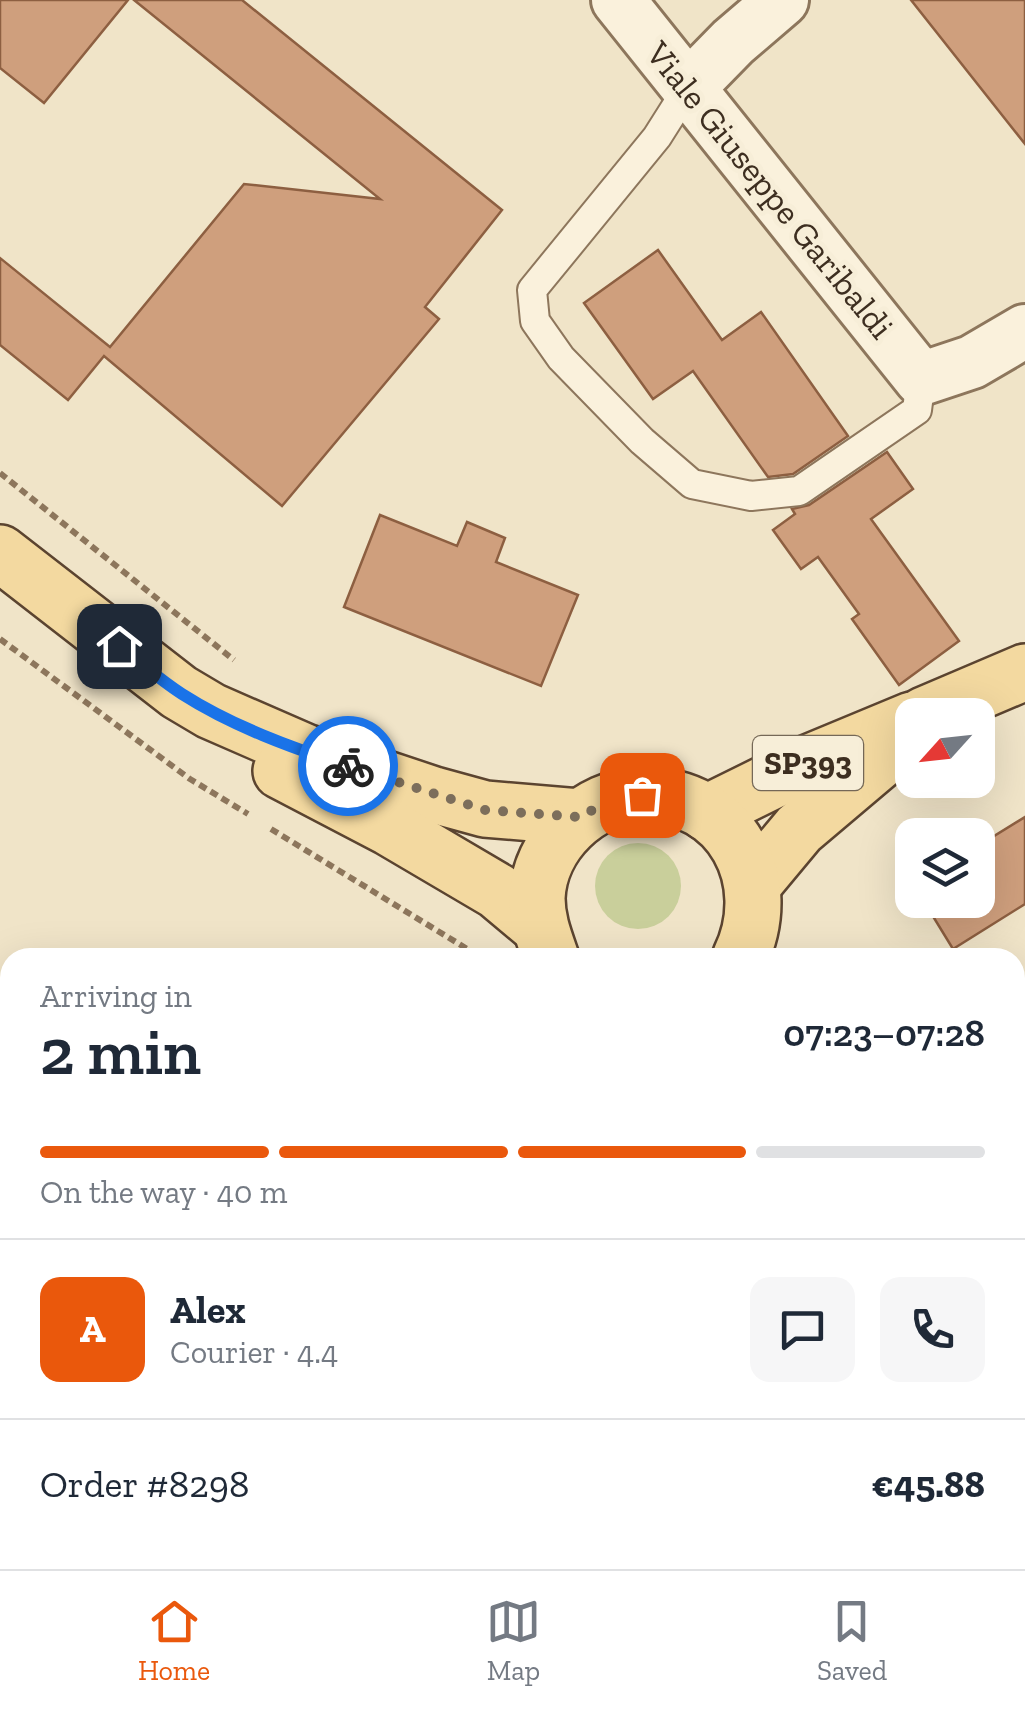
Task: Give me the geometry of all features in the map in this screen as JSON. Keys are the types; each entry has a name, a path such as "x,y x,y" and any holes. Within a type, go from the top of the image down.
{"main road":[{"path":"0,553 179,692 211,711 305,752 485,810 579,817"},
{"path":"964,698 1009,679"},
{"path":"976,698 1009,679"},
{"path":"211,711 286,775 390,828 497,891 546,942"},
{"name":"SP393","path":"707,813 806,764 895,727"},
{"name":"SP393","path":"755,933 798,829 895,746"},
{"path":"546,942 538,897 543,866 558,839 579,817 610,801 642,795 676,799 707,813 736,844 755,933"}],"street":[{"name":"Viale Giuseppe Garibaldi","path":"618,0 921,379"},
{"path":"688,88 782,0"},
{"path":"921,379 972,362 1025,331"}],"lane":[{"path":"688,88 657,137 532,290 535,321 561,358 642,441 692,484 751,496 799,491 917,410 921,379"}],"path":[{"path":"0,473 234,660"}],"green space":[{"path":"638,843 655,846 669,855 678,869 678,903 669,917 655,926 638,929 621,926 607,917 598,903 595,886 598,869 607,855 621,846"}],"building":[{"path":"0,0 128,0 44,103 0,68"},
{"path":"134,0 242,0 502,210 425,307 439,319 282,506 104,356 68,400 0,345 0,258 110,347 244,184 380,199"},
{"path":"911,0 1025,0 1025,144"},
{"path":"658,250 722,340 761,312 848,436 793,474 768,477 693,371 653,399 584,303"},
{"path":"887,452 913,489 871,519 959,641 899,685 852,619 859,614 818,557 801,569 773,530 795,514 792,509 809,505"},
{"path":"380,515 457,546 467,522 505,538 496,562 578,595 541,686 344,607"},
{"path":"1025,817 1025,904 952,948 934,918 995,918 995,836"}],"way so far":[{"path":"348,766 485,810 579,817 610,801 642,795"}],"route":[{"path":"119,646 211,711 305,752 348,766"}]}
